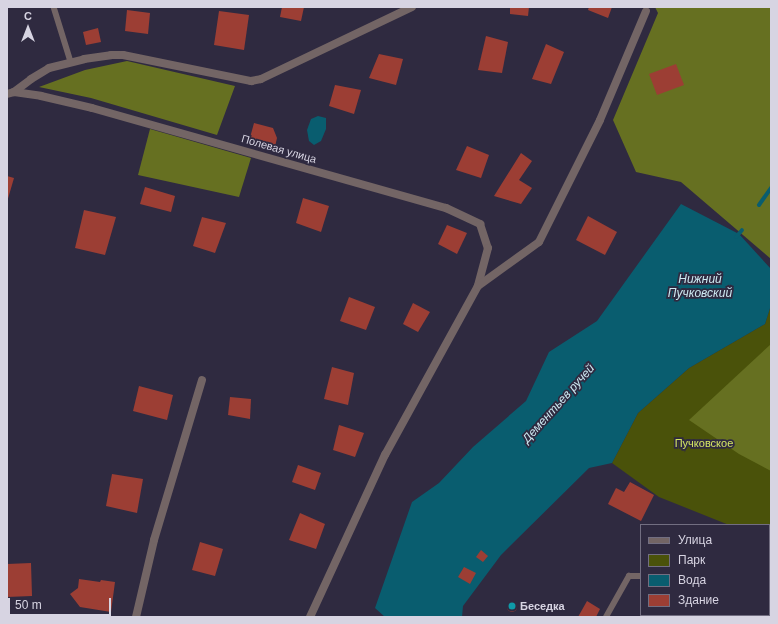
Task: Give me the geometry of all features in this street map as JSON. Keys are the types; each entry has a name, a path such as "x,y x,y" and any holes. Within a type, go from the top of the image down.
{"street":[{"path":"10,93 39,73 58,65 111,55 123,55 251,81 261,79 412,7"},
{"path":"310,617 385,455 478,286 539,242 600,120 646,11"},
{"name":"Полевая улица","path":"10,93 42,96 92,108 446,208 480,224 488,248 478,286"},
{"path":"136,617 154,540 202,380"}],"lane":[{"path":"54,7 70,62"},
{"path":"606,617 629,576 640,576"}],"green space":[{"path":"655,7 771,7 771,259 681,182 636,172 613,120 658,13"},
{"path":"127,61 235,86 217,135 91,98 39,87 85,70"},
{"path":"150,129 251,158 239,197 138,175"},
{"name":"Пучковское","path":"771,305 771,536 770,524 726,524 659,497 612,463 638,413 689,368 765,324"},
{"path":"771,344 771,471 739,454 689,420"}],"water":[{"path":"318,116 326,118 326,129 321,141 314,145 309,141 307,130 311,119"},
{"name":"Нижний Пучковский","path":"681,204 739,234 771,269 771,305 765,324 689,368 638,413 612,463 589,468 501,555 463,606 462,617 385,617 375,608 412,502 439,483 473,447 526,401 549,352 597,321"}],"building":[{"path":"282,7 304,7 301,21 280,17"},
{"path":"510,7 529,7 528,16 510,14"},
{"path":"589,7 612,7 608,18 588,10"},
{"path":"127,10 150,13 148,34 125,31"},
{"path":"219,11 249,15 244,50 214,45"},
{"path":"98,28 101,42 86,45 83,32"},
{"path":"486,36 508,42 502,73 478,70"},
{"path":"546,44 564,52 551,84 532,79"},
{"path":"379,54 403,59 396,85 369,78"},
{"path":"676,64 684,85 657,95 649,74"},
{"path":"335,85 361,90 354,114 329,106"},
{"path":"254,123 273,128 277,138 274,151 248,145"},
{"path":"467,146 489,155 481,178 456,170"},
{"path":"521,153 532,161 519,180 532,188 521,204 494,196"},
{"path":"7,176 14,178 7,202"},
{"path":"145,187 175,196 171,212 140,204"},
{"path":"303,198 329,206 321,232 296,223"},
{"path":"84,210 116,217 105,255 75,248"},
{"path":"588,216 617,232 605,255 576,240"},
{"path":"202,217 226,223 215,253 193,246"},
{"path":"447,225 467,233 457,254 438,244"},
{"path":"349,297 375,307 366,330 340,321"},
{"path":"413,303 430,312 418,332 403,324"},
{"path":"332,367 354,373 348,405 324,399"},
{"path":"139,386 173,395 167,420 133,411"},
{"path":"230,397 251,399 250,419 228,415"},
{"path":"339,425 364,433 355,457 333,450"},
{"path":"298,465 321,473 315,490 292,482"},
{"path":"112,474 143,479 137,513 106,506"},
{"path":"630,482 654,495 641,521 608,504 616,488 624,492"},
{"path":"300,513 325,524 316,549 289,540"},
{"path":"200,542 223,549 215,576 192,570"},
{"path":"481,550 488,556 483,562 476,557"},
{"path":"31,563 32,596 7,597 7,564"},
{"path":"464,567 476,573 470,584 458,577"},
{"path":"770,569 771,569 770,612"},
{"path":"79,579 100,582 101,580 115,582 111,612 80,607 70,594 78,588"},
{"path":"587,601 600,609 596,617 578,617"},
{"name":"Беседка","path":"510,602 514,602 516,603 516,611 510,612 507,609 507,605"}],"waterway":[{"path":"759,205 771,188"},
{"name":"Дементьев ручей","path":"736,237 742,230"}],"place":[{"name":"Беседка","path":"512,606"}]}
